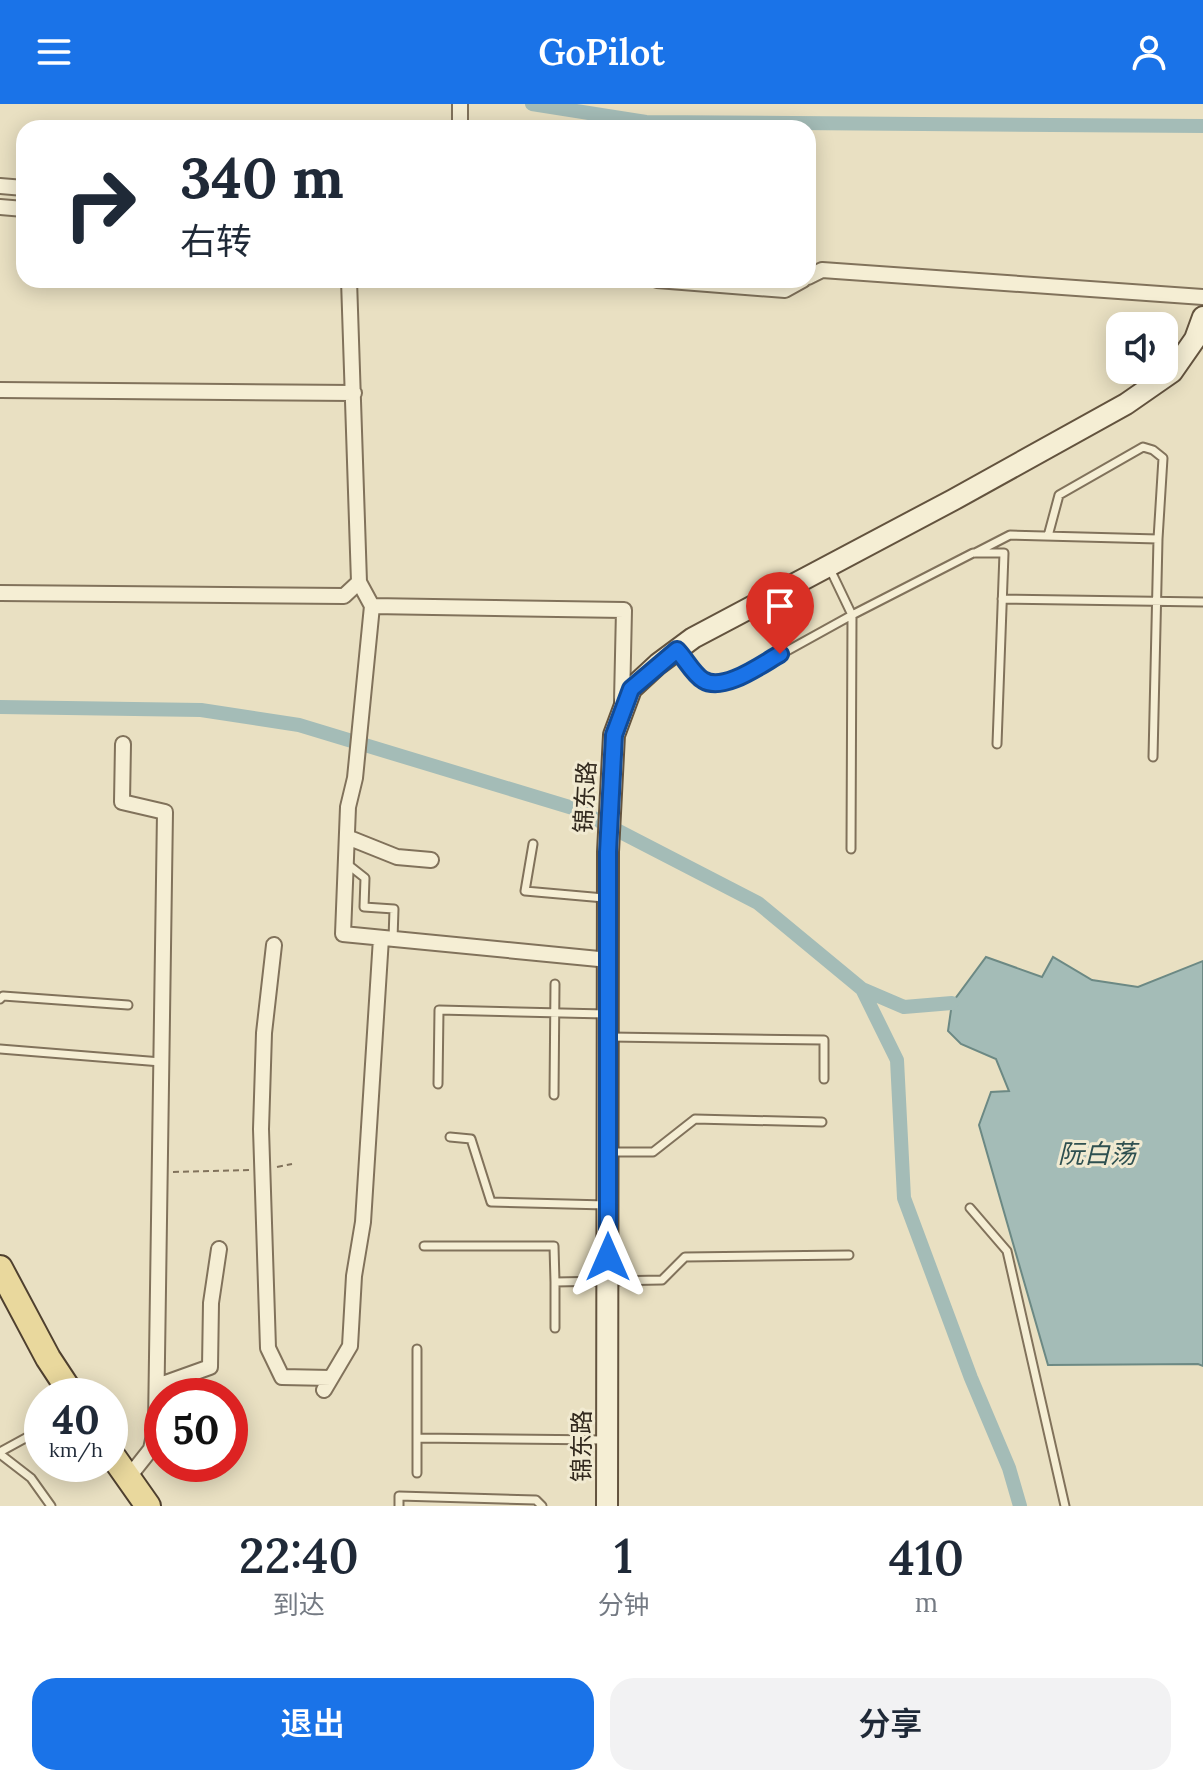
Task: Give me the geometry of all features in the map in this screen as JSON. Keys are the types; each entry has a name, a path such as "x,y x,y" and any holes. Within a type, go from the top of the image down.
{"main road":[{"name":"锦东路","path":"607,1506 608,852 614,735 631,689 693,638 1126,404 1172,372 1199,341 1203,317"},
{"path":"0,1268 61,1378"},
{"path":"128,1478 148,1506"}],"street":[{"path":"816,273 822,270 1203,297"},
{"path":"349,288 359,582 372,606 357,759 348,807 343,934 609,960"},
{"path":"759,288 789,288"},
{"path":"0,390 354,393"},
{"path":"0,593 344,596 359,582"},
{"path":"372,606 624,610 621,710"},
{"path":"123,744 122,802 165,812 157,1378"},
{"path":"347,837 397,857 431,860"},
{"path":"274,945 264,1033 262,1170 268,1348 282,1377 327,1384 350,1346 387,938"},
{"path":"179,1378 210,1367 211,1303 219,1249"},
{"path":"128,1478 144,1458"}],"lane":[{"path":"1048,536 1059,495 1143,447 1163,458 1153,757"},
{"path":"677,650 703,680 731,682 852,615 1010,535 1158,539"},
{"path":"973,553 1004,553 997,744"},
{"path":"828,566 852,615 851,849"},
{"path":"1002,599 1203,602"},
{"path":"533,844 525,891 609,899"},
{"path":"346,863 365,878 364,907 394,909 387,938"},
{"path":"554,1095 555,984"},
{"path":"0,999 3,996 128,1005"},
{"path":"438,1084 439,1010 607,1014"},
{"path":"608,1037 824,1040 824,1079"},
{"path":"0,1049 161,1062"},
{"path":"608,1152 653,1152 695,1119 822,1122"},
{"path":"450,1137 471,1139 491,1202 608,1205"},
{"path":"970,1208 1007,1251 1065,1506"},
{"path":"424,1246 554,1246 555,1328"},
{"path":"555,1282 662,1280 685,1257 849,1255"},
{"path":"417,1349 417,1473"},
{"path":"418,1438 607,1440"},
{"path":"24,1439 0,1453 31,1478 51,1506"},
{"path":"399,1506 399,1496 536,1500 542,1506"}],"path":[{"path":"160,1172 262,1170 292,1164"}],"water":[{"name":"阮白荡","path":"986,957 1042,977 1053,957 1092,980 1138,987 1203,961 1203,1366 1048,1365 979,1125 991,1092 1009,1091 996,1059 961,1044 948,1031 952,1003"}],"waterway":[{"path":"532,104 633,120"},
{"path":"816,123 1203,126"},
{"path":"0,707 201,710 299,725 576,809 758,903 862,989 897,1060 904,1198 971,1378 1009,1468 1020,1506"},
{"path":"862,989 904,1007 952,1003"}],"route":[{"path":"608,1257 608,852 614,735 621,710 631,689 677,650 703,680 712,682 731,682 780,654"}]}
